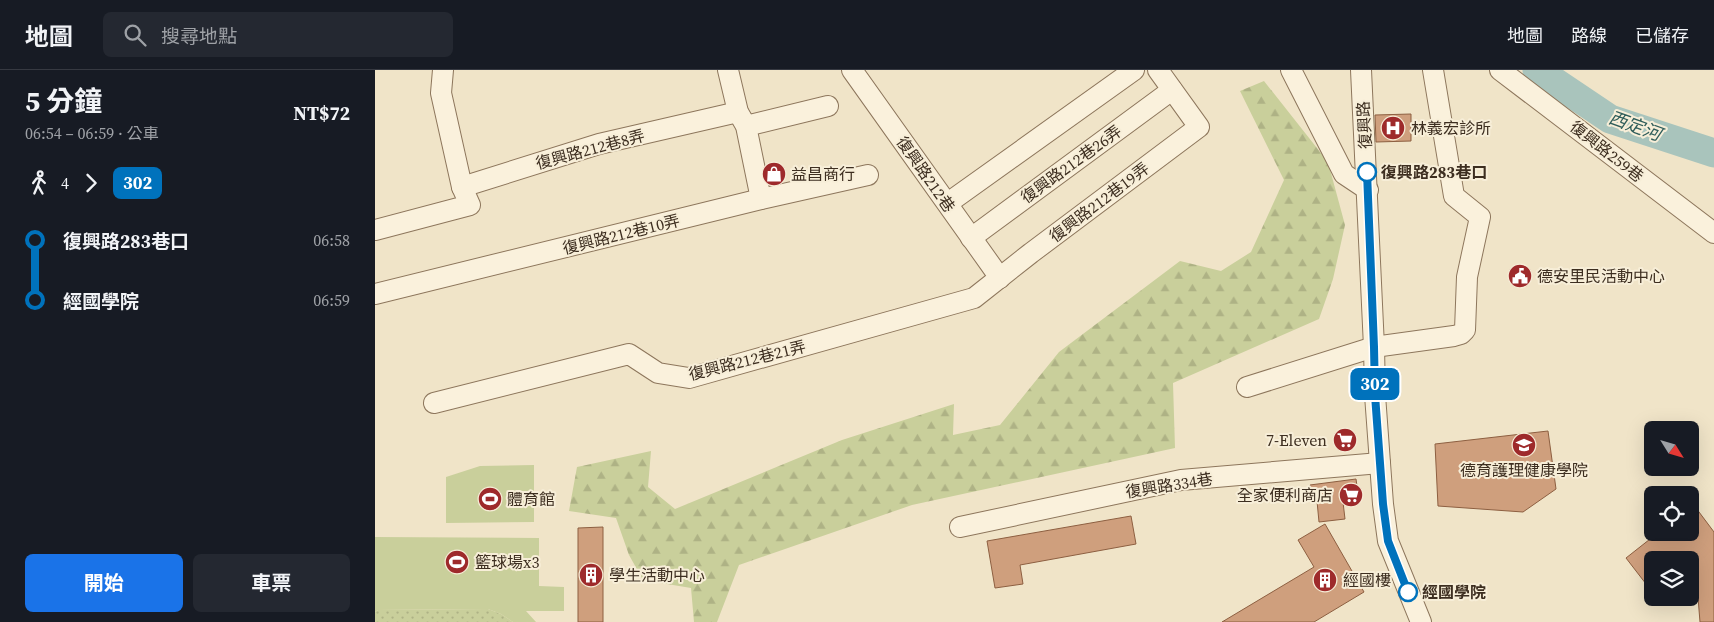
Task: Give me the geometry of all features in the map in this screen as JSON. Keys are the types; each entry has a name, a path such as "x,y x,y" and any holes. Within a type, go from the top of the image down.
{"street":[{"path":"443,70 441,93 466,196"},
{"path":"728,70 761,199"},
{"name":"復興路212巷","path":"853,70 1000,278"},
{"path":"948,203 1134,70"},
{"path":"1158,70 1172,90"},
{"path":"1291,70 1344,174 1368,190"},
{"name":"復興路","path":"1361,70 1368,190 1375,395 1383,504 1388,541 1421,622"},
{"path":"1247,387 1374,347 1454,336 1461,334 1465,330 1467,277 1480,217 1455,196 1433,70"},
{"name":"復興路259巷","path":"1499,70 1714,234"},
{"name":"復興路212巷19弄","path":"1000,278 1199,126 1172,90"},
{"name":"復興路212巷26弄","path":"971,238 1172,90"},
{"name":"復興路212巷8弄","path":"375,230 599,144 828,106"},
{"name":"復興路212巷10弄","path":"375,294 761,199 868,175"},
{"name":"復興路212巷21弄","path":"434,404 629,354 658,373 689,378 974,298 1000,278"},
{"name":"復興路334巷","path":"960,528 1181,480 1380,463"}],"green space":[{"path":"1264,81 1328,162 1345,225 1333,279 1319,319 1173,383 1175,448 912,505 739,565 717,622 694,622 691,588 643,580 629,555 616,518 569,511 577,467 651,451 648,487 675,509 842,440 954,404 953,435 1000,425 1059,352 1180,261 1221,271 1251,252 1284,180 1240,91"},
{"name":"體育館","path":"534,465 534,522 446,523 446,477 480,466"},
{"name":"籃球場x3","path":"375,537 539,538 539,586 564,587 564,611 526,611 536,622 513,622 501,614 488,609 378,610 375,612"},
{"path":"488,609 501,614 513,622 375,622 375,612 378,610"}],"building":[{"name":"林義宏診所","path":"1411,114 1411,141 1376,142 1375,115"},
{"path":"1548,431 1556,489 1523,512 1438,506 1435,444"},
{"path":"1356,479 1359,500 1343,502 1345,519 1319,522 1317,501 1312,502 1310,485"},
{"path":"1699,512 1714,532 1714,622 1700,622 1699,551 1644,551 1644,581 1626,558 1648,541 1699,541"},
{"path":"1131,516 1136,544 1020,565 1023,584 995,588 987,541"},
{"name":"經國樓","path":"1325,524 1364,592 1314,622 1222,622 1314,567 1298,540"},
{"name":"學生活動中心","path":"603,527 603,622 578,622 578,528"}],"waterway":[{"name":"西定河","path":"1537,70 1610,119 1714,153"}],"bus line":[{"name":"302","path":"1367,172 1375,395 1383,504 1388,541 1408,592"}],"place":[{"name":"林義宏診所","path":"1393,128"},
{"name":"復興路283巷口","path":"1367,172"},
{"name":"益昌商行","path":"774,174"},
{"name":"德安里民活動中心","path":"1520,276"},
{"name":"7-Eleven","path":"1345,440"},
{"name":"德育護理健康學院","path":"1524,445"},
{"name":"全家便利商店","path":"1351,495"},
{"name":"體育館","path":"490,499"},
{"name":"籃球場x3","path":"457,562"},
{"name":"學生活動中心","path":"591,575"},
{"name":"經國樓","path":"1325,580"},
{"name":"經國學院","path":"1408,592"}]}
